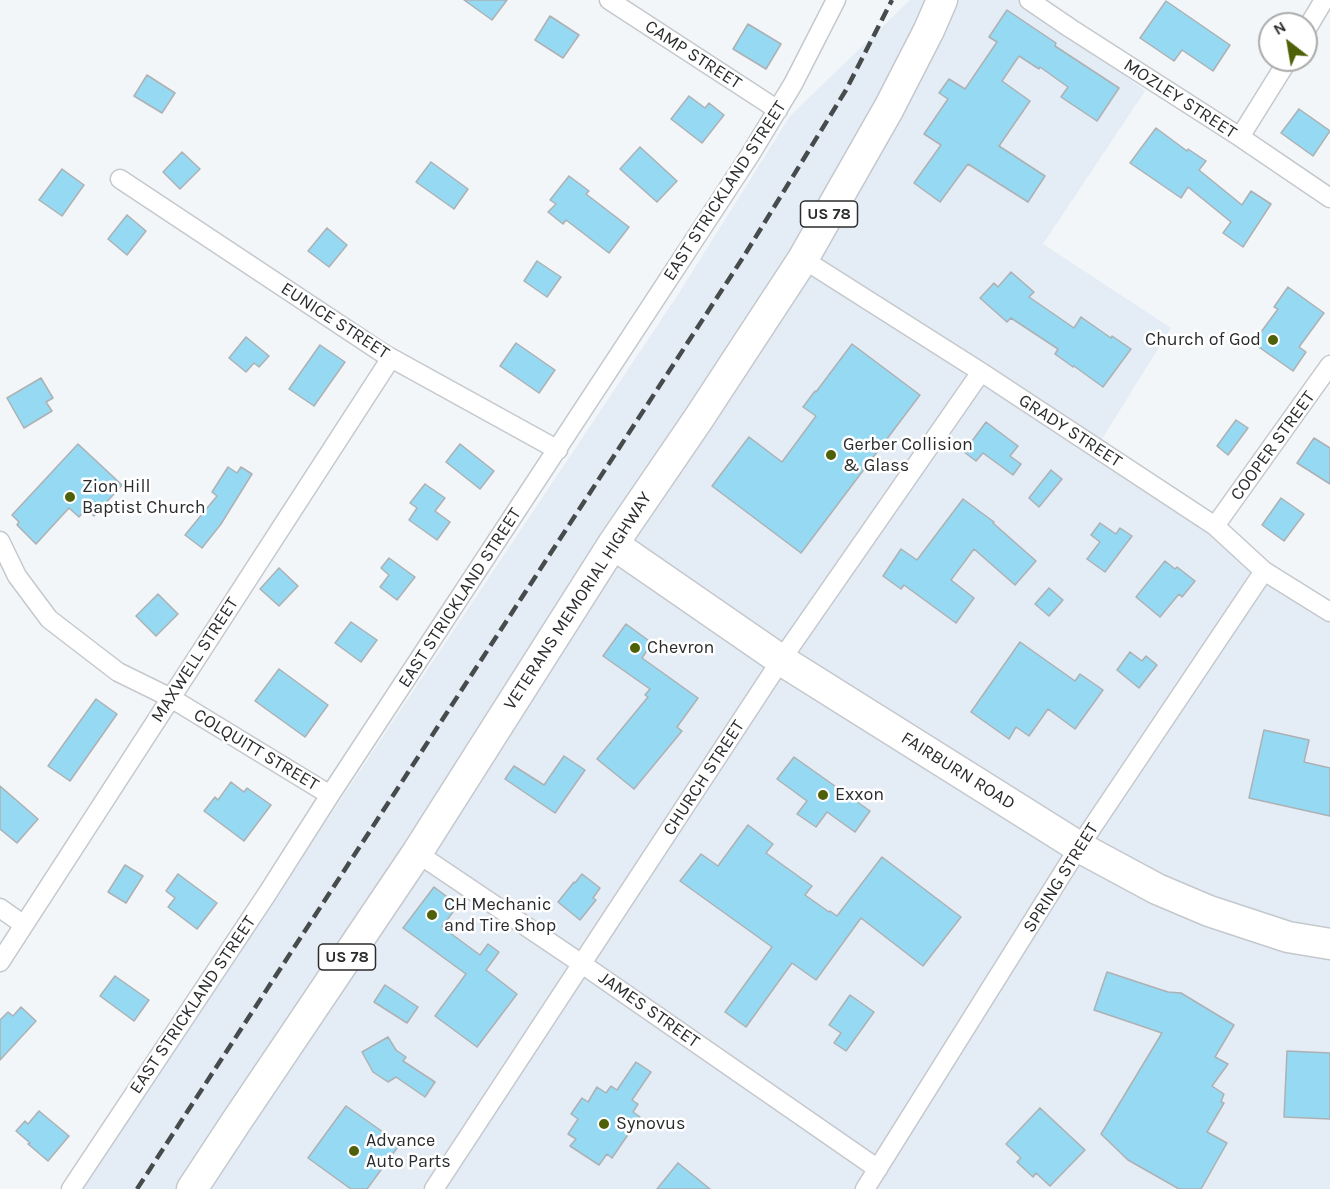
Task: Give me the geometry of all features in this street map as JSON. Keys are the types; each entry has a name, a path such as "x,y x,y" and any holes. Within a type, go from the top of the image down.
{"main road":[{"name":"VETERANS MEMORIAL HIGHWAY","path":"198,1187 242,1112 417,854 613,544 803,259 889,108 942,0"},
{"name":"FAIRBURN ROAD","path":"613,544 781,660 1079,847 1157,889 1209,911 1288,937 1330,944"}],"street":[{"name":"CAMP STREET","path":"609,0 778,110"},
{"name":"EAST STRICKLAND STREET","path":"71,1189 558,450 778,110 836,0"},
{"name":"MOZLEY STREET","path":"1029,0 1330,198"},
{"path":"1240,137 1280,72"},
{"name":"EUNICE STREET","path":"120,179 391,358 558,450"},
{"name":"GRADY STREET","path":"803,259 981,372 1215,526 1264,571 1330,612"},
{"name":"MAXWELL STREET","path":"0,962 391,358"},
{"name":"COOPER STREET","path":"1215,526 1330,365"},
{"name":"CHURCH STREET","path":"434,1189 781,660 981,372"},
{"name":"COLQUITT STREET","path":"0,541 17,576 49,619 118,672 171,698 330,795"},
{"name":"SPRING STREET","path":"865,1189 1079,847 1264,571"},
{"name":"JAMES STREET","path":"417,854 582,964 878,1169"},
{"path":"0,908 24,925"}],"shaded area":[{"path":"910,0 1027,0 1145,91 1043,244 1171,328 1102,439 1330,612 1330,1189 82,1189 679,293 790,116"}],"building":[{"path":"464,0 507,0 492,20"},
{"path":"1166,1 1230,45 1213,71 1182,50 1174,61 1140,38"},
{"path":"1007,10 1056,43 1055,46 1119,88 1097,121 1061,97 1068,87 1040,67 1039,69 1019,56 1002,81 1030,101 999,146 1045,176 1028,202 968,164 940,202 914,183 941,145 924,134 948,99 939,93 949,79 965,89 997,42 989,37"},
{"path":"550,16 579,35 563,58 535,40"},
{"path":"748,24 781,44 766,69 733,49"},
{"path":"147,75 175,93 162,113 134,96"},
{"path":"689,96 705,108 709,103 724,115 702,143 671,119"},
{"path":"1299,109 1330,131 1313,156 1281,133"},
{"path":"1156,128 1187,151 1188,149 1206,161 1199,170 1242,205 1251,191 1271,204 1243,247 1223,233 1231,222 1188,187 1181,198 1130,163"},
{"path":"640,147 677,181 657,202 620,169"},
{"path":"182,152 200,169 180,189 163,172"},
{"path":"431,162 468,189 454,209 416,182"},
{"path":"62,169 84,185 62,216 39,200"},
{"path":"569,176 589,191 586,194 629,227 609,253 566,220 563,224 548,212 556,204 550,200"},
{"path":"127,215 146,231 127,255 108,239"},
{"path":"327,228 347,245 329,267 308,251"},
{"path":"537,261 561,277 547,297 524,281"},
{"path":"1011,272 1034,292 1029,297 1074,328 1081,317 1131,349 1103,387 1055,354 1058,349 1011,318 1007,322 980,298 994,283 998,287"},
{"path":"1288,287 1324,313 1299,347 1306,352 1293,371 1253,343 1278,309 1274,307"},
{"path":"246,337 269,356 259,367 254,363 246,372 229,358"},
{"path":"516,343 555,370 539,393 500,366"},
{"name":"Gerber Collision & Glass","path":"852,344 920,395 801,553 712,486 749,437 782,462 816,416 803,407"},
{"path":"320,345 345,362 314,406 289,389"},
{"path":"41,378 53,398 46,402 52,411 24,428 7,398"},
{"path":"1236,420 1248,428 1228,455 1217,446"},
{"path":"986,422 1018,446 1010,456 1021,464 1013,475 983,453 976,461 964,452"},
{"path":"1314,438 1330,448 1330,484 1297,463"},
{"name":"Zion Hill Baptist Church","path":"78,444 122,485 94,516 86,509 79,517 69,508 36,544 17,525 19,522 12,515"},
{"path":"460,444 494,471 480,489 446,462"},
{"path":"228,467 237,473 241,467 252,474 221,524 202,548 185,535 217,496 212,492"},
{"path":"1051,470 1062,479 1039,507 1029,498"},
{"path":"425,484 445,498 435,511 450,522 437,540 409,520 417,508 410,503"},
{"path":"1281,498 1304,514 1284,541 1262,525"},
{"path":"963,499 994,522 1036,561 1015,585 974,549 951,580 974,598 956,623 904,585 901,589 883,576 901,549 917,560"},
{"path":"1100,523 1116,534 1120,528 1132,536 1105,572 1087,559 1100,542 1091,535"},
{"path":"389,558 415,577 397,600 380,587 389,575 381,568"},
{"path":"1165,561 1195,581 1182,597 1179,594 1160,617 1136,597"},
{"path":"279,568 298,586 279,606 260,589"},
{"path":"1049,588 1063,600 1049,616 1035,604"},
{"path":"158,594 178,614 156,636 136,616"},
{"path":"351,622 377,640 361,662 335,643"},
{"path":"626,624 652,643 642,658 698,698 677,727 682,731 634,789 597,759 648,697 645,695 650,689 603,656"},
{"path":"1020,642 1075,681 1080,674 1103,690 1075,729 1048,709 1029,736 1016,727 1009,739 971,712"},
{"path":"1130,652 1142,661 1146,656 1157,665 1139,688 1117,670"},
{"path":"279,669 328,705 305,737 255,701"},
{"path":"96,699 117,714 70,781 48,766"},
{"path":"1264,730 1309,740 1304,762 1330,768 1330,816 1249,798"},
{"path":"564,756 585,770 555,813 505,779 514,766 544,785"},
{"name":"Exxon","path":"794,757 870,811 855,832 827,812 816,827 797,814 807,801 777,779"},
{"path":"231,782 244,792 247,788 271,805 244,841 204,811 215,797 218,800"},
{"path":"0,786 38,819 17,843 0,829"},
{"path":"748,825 773,844 766,853 812,886 805,895 837,916 882,857 961,917 923,966 861,918 816,980 792,963 746,1027 725,1012 772,947 680,881 701,854 718,866"},
{"path":"125,865 143,876 126,903 108,892"},
{"path":"178,874 217,903 197,929 168,907 175,898 166,891"},
{"path":"582,874 600,888 593,898 596,900 580,920 558,902"},
{"path":"434,887 458,905 442,927 480,955 488,944 499,952 486,970 517,994 477,1047 435,1016 466,974 403,928"},
{"path":"1107,972 1168,992 1181,993 1234,1025 1215,1057 1228,1064 1212,1086 1224,1094 1221,1102 1224,1103 1207,1132 1227,1143 1201,1189 1179,1189 1128,1160 1101,1134 1162,1033 1094,1010"},
{"path":"115,976 149,1000 134,1021 100,996"},
{"path":"385,985 418,1007 407,1023 374,1002"},
{"path":"850,995 874,1012 846,1051 834,1043 841,1033 829,1025"},
{"path":"21,1007 36,1021 0,1060 0,1020 8,1012 13,1016"},
{"path":"388,1037 396,1050 406,1057 403,1061 435,1082 425,1097 396,1077 388,1082 373,1072 362,1052"},
{"path":"1287,1051 1330,1053 1330,1119 1284,1117"},
{"path":"636,1062 651,1072 632,1100 638,1104 633,1112 640,1117 612,1158 607,1154 599,1165 570,1146 576,1139 568,1134 578,1119 571,1114 582,1098 588,1102 597,1087 606,1093 611,1086 617,1090"},
{"name":"Advance Auto Parts","path":"346,1106 400,1144 367,1189 351,1189 308,1158"},
{"path":"1040,1108 1085,1150 1050,1186 1036,1173 1033,1177 1017,1162 1021,1158 1006,1144"},
{"path":"39,1111 69,1136 48,1161 16,1131 25,1121 28,1124"},
{"path":"678,1163 710,1189 657,1189"}],"railway":[{"path":"137,1189 744,256 846,90 892,0"}],"place":[{"name":"Church of God","path":"1273,340"},
{"name":"Gerber Collision & Glass","path":"831,455"},
{"name":"Zion Hill Baptist Church","path":"70,497"},
{"name":"Chevron","path":"635,648"},
{"name":"Exxon","path":"823,795"},
{"name":"CH Mechanic and Tire Shop","path":"432,915"},
{"name":"Synovus","path":"604,1124"},
{"name":"Advance Auto Parts","path":"354,1151"}]}
